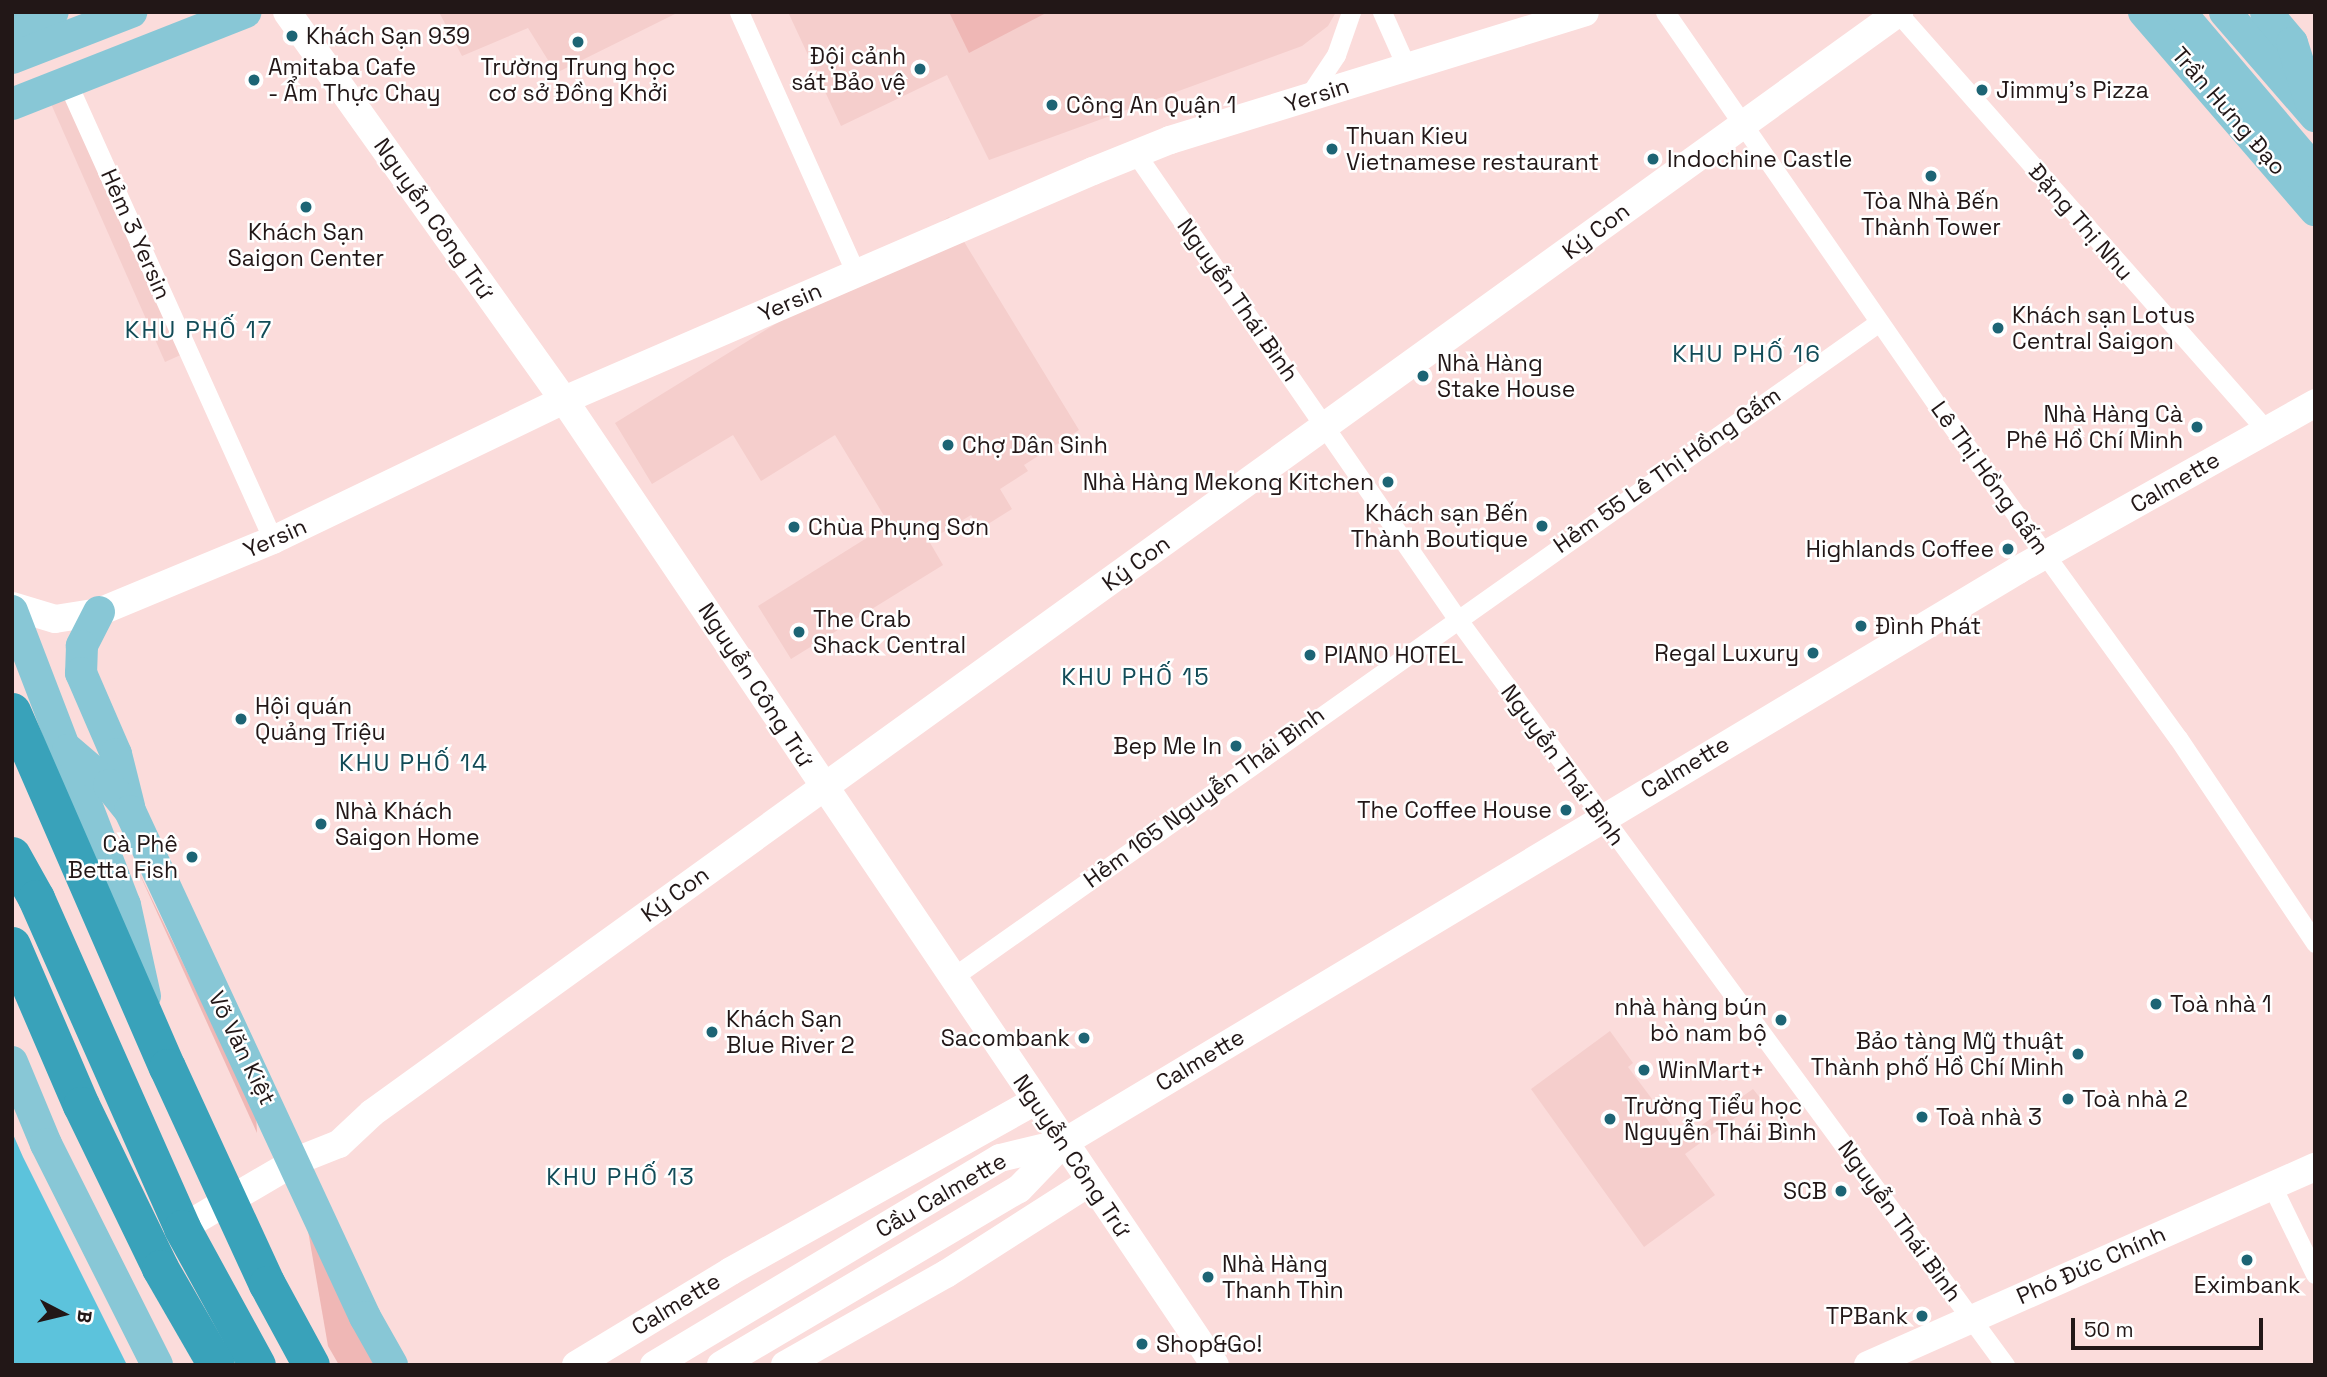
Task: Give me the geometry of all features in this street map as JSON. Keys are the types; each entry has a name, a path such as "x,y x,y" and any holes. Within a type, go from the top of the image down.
{"highway":[{"name":"Võ Văn Kiệt","path":"12,711 230,1202 312,1365"},
{"path":"12,855 36,898 182,1228 257,1365"},
{"path":"12,945 81,1105 160,1268 216,1365"},
{"path":"182,1228 191,1286 237,1365"}],"main road":[{"path":"12,29 53,12"},
{"path":"12,58 131,12"},
{"path":"12,104 246,12"},
{"name":"Trần Hưng Đạo","path":"2144,12 2315,210"},
{"name":"Trần Hưng Đạo","path":"2180,12 2315,171"},
{"path":"2225,12 2315,115"},
{"path":"2266,12 2292,43 2315,115"},
{"name":"Võ Văn Kiệt","path":"12,608 125,905 150,1026"},
{"path":"99,612 82,646 81,673 116,754 130,811"},
{"name":"Võ Văn Kiệt","path":"68,750 109,785 130,811 296,1161 365,1317 392,1365"},
{"path":"12,1062 46,1144 157,1365"}],"street":[{"name":"Nguyễn Công Trứ","path":"287,12 564,400 953,976 1034,1102 1215,1365"},
{"path":"739,12 856,273"},
{"path":"1306,100 1336,55 1350,12"},
{"path":"1382,12 1406,66"},
{"name":"Yersin","path":"12,608 55,619 99,612 273,540 564,400 1136,153 1406,66 1585,12"},
{"name":"Lê Thị Hồng Gấm","path":"1665,12 1879,322 2178,738 2315,943"},
{"name":"Ký Con","path":"182,1228 296,1161 330,1126 372,1113 1741,124 1899,13"},
{"name":"Ðặng Thị Nhu","path":"1899,13 2266,430"},
{"name":"Hẻm 3 Yersin","path":"67,82 273,540"},
{"name":"Nguyễn Thái Bình","path":"1136,153 1456,617 1600,818 2005,1365"},
{"name":"Hẻm 55 Lê Thị Hồng Gấm","path":"1456,617 1879,322"},
{"name":"Calmette","path":"1063,1143 1600,818 2046,555 2315,403"},
{"name":"Hẻm 165 Nguyễn Thái Bình","path":"953,976 1456,617"},
{"name":"Calmette","path":"581,1364 731,1271 1034,1102"},
{"name":"Cầu Calmette","path":"654,1365 1000,1158 1063,1143"},
{"name":"Cầu Calmette","path":"722,1365 1019,1189 1063,1143"},
{"name":"Phó Đức Chính","path":"1868,1365 2315,1167"},
{"path":"785,1365 946,1274 1090,1182"},
{"path":"2272,1186 2315,1275"}],"shaded area":[{"name":"Trường Trung học cơ sở Đồng Khởi","path":"439,12 679,12 556,73 528,28 462,56"},
{"name":"Công An Quận 1","path":"788,12 1336,12 1328,26 1302,46 989,160 947,75 841,126"},
{"path":"949,12 1048,12 969,53"},
{"path":"67,88 185,353 165,362 48,97"},
{"name":"Chợ Dân Sinh","path":"949,217 1079,430 1024,465 1028,471 1000,489 1012,509 980,529 971,515 929,541 943,565 791,659 758,606 889,524 835,435 761,481 733,435 652,484 615,423"},
{"path":"136,866 256,1114 257,1133"},
{"name":"Trường Tiểu học Nguyễn Thái Bình","path":"1610,1031 1633,1063 1628,1067 1682,1139 1753,1089 1761,1099 1685,1154 1715,1195 1644,1247 1531,1089"},
{"path":"307,1225 374,1365 339,1365 328,1346"}],"water":[{"path":"12,1132 23,1157 127,1365 12,1365"}],"place":[{"name":"Khách Sạn 939","path":"292,36"},
{"name":"Trường Trung học cơ sở Đồng Khởi","path":"578,42"},
{"name":"Đội cảnh sát Bảo vệ","path":"920,69"},
{"name":"Amitaba Cafe - Ẩm Thực Chay","path":"254,80"},
{"name":"Jimmy's Pizza","path":"1982,90"},
{"name":"Công An Quận 1","path":"1052,105"},
{"name":"Thuan Kieu Vietnamese restaurant","path":"1332,149"},
{"name":"Indochine Castle","path":"1653,159"},
{"name":"Tòa Nhà Bến Thành Tower","path":"1931,176"},
{"name":"Khách Sạn Saigon Center","path":"306,207"},
{"name":"Khách sạn Lotus Central Saigon","path":"1998,328"},
{"name":"Nhà Hàng Stake House","path":"1423,376"},
{"name":"Nhà Hàng Cà Phê Hồ Chí Minh","path":"2197,427"},
{"name":"Chợ Dân Sinh","path":"948,445"},
{"name":"Nhà Hàng Mekong Kitchen","path":"1388,482"},
{"name":"Khách sạn Bến Thành Boutique","path":"1542,526"},
{"name":"Chùa Phụng Sơn","path":"794,527"},
{"name":"Highlands Coffee","path":"2008,549"},
{"name":"Đình Phát","path":"1861,626"},
{"name":"The Crab Shack Central","path":"799,632"},
{"name":"Regal Luxury","path":"1813,653"},
{"name":"PIANO HOTEL","path":"1310,655"},
{"name":"Hội quán Quảng Triệu","path":"241,719"},
{"name":"Bep Me In","path":"1236,746"},
{"name":"The Coffee House","path":"1566,810"},
{"name":"Nhà Khách Saigon Home","path":"321,824"},
{"name":"Cà Phê Betta Fish","path":"192,857"},
{"name":"Toà nhà 1","path":"2156,1004"},
{"name":"nhà hàng bún bò nam bộ","path":"1781,1020"},
{"name":"Khách Sạn Blue River 2","path":"712,1032"},
{"name":"Sacombank","path":"1084,1038"},
{"name":"Bảo tàng Mỹ thuật Thành phố Hồ Chí Minh","path":"2078,1054"},
{"name":"WinMart+","path":"1644,1070"},
{"name":"Toà nhà 2","path":"2068,1099"},
{"name":"Toà nhà 3","path":"1922,1117"},
{"name":"Trường Tiểu học Nguyễn Thái Bình","path":"1610,1119"},
{"name":"SCB","path":"1841,1191"},
{"name":"Eximbank","path":"2247,1260"},
{"name":"Nhà Hàng Thanh Thìn","path":"1208,1277"},
{"name":"TPBank","path":"1922,1316"},
{"name":"Shop&Go!","path":"1142,1344"}],"district":[{"name":"KHU PHỐ 17","path":"199,330"},
{"name":"KHU PHỐ 16","path":"1747,354"},
{"name":"KHU PHỐ 15","path":"1136,677"},
{"name":"KHU PHỐ 14","path":"414,763"},
{"name":"KHU PHỐ 13","path":"621,1177"}]}
